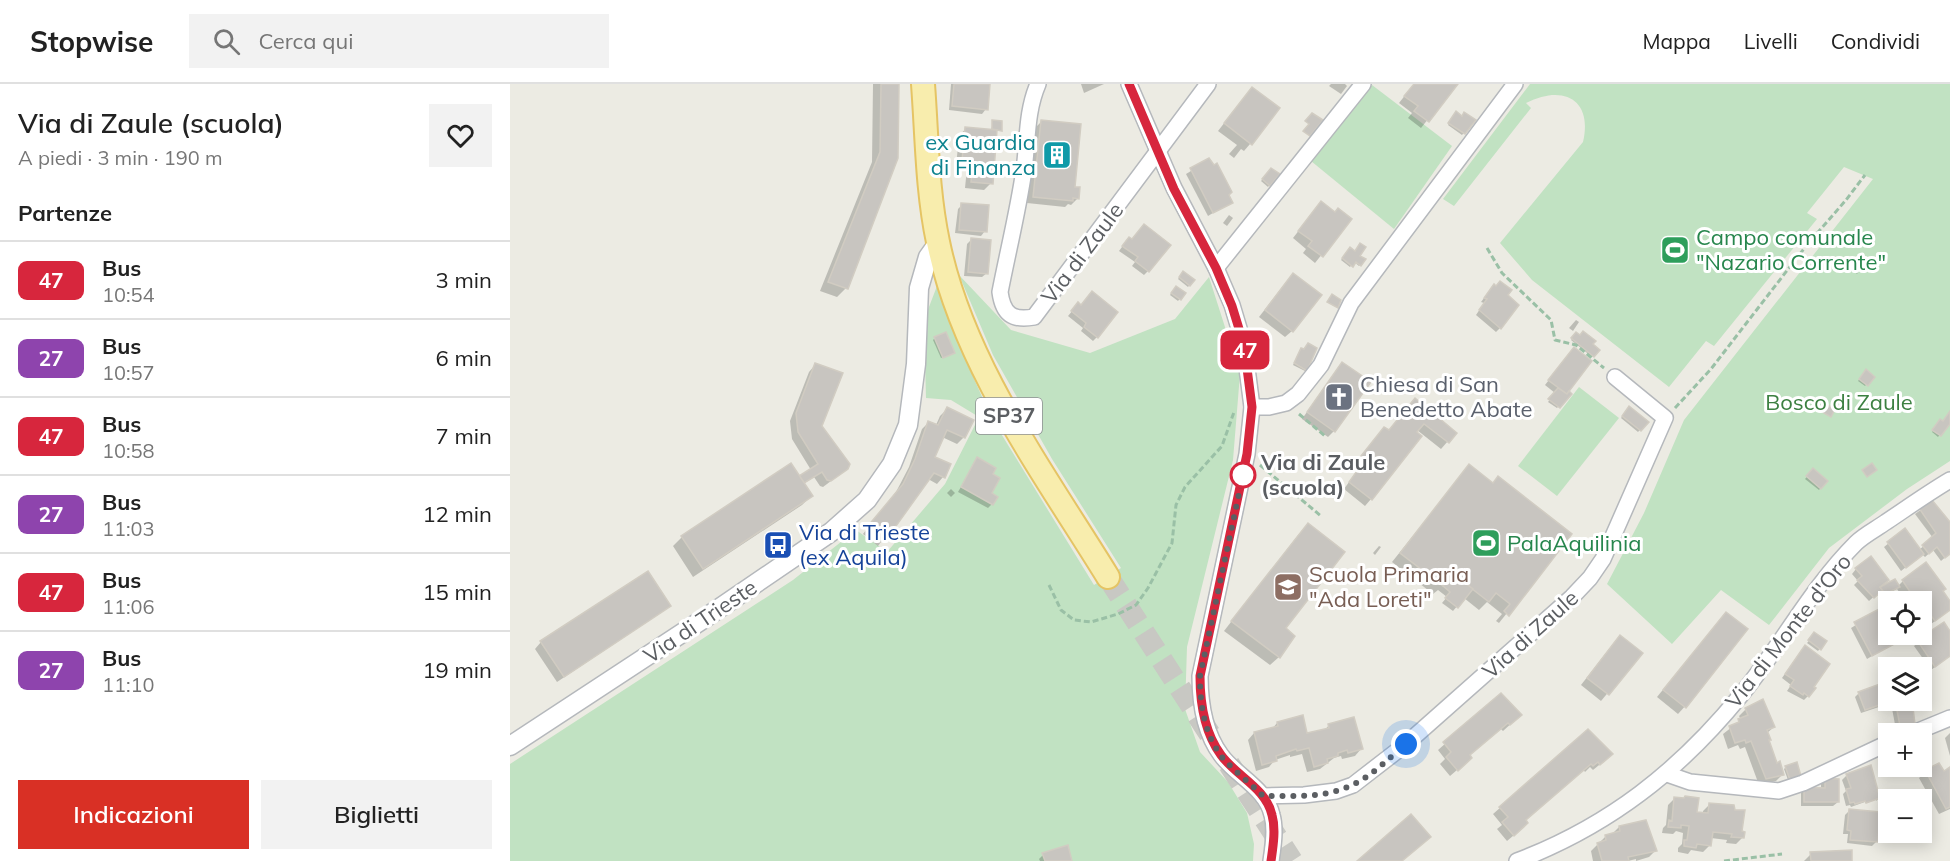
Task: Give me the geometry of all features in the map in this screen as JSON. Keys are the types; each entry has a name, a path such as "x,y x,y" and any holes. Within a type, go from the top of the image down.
{"main road":[{"name":"SP37","path":"924,84 931,198 938,243 966,329 985,373 1008,415 1108,577"}],"street":[{"name":"Via di Zaule","path":"1038,84 1029,110 1018,206 1000,292 1002,304 1009,315 1021,319 1034,317 1208,84"},
{"path":"1129,84 1188,218 1216,268 1232,306 1244,345 1252,407 1247,454 1200,676 1200,703 1205,724 1221,756 1263,796 1272,814 1271,861"},
{"path":"1216,268 1363,84"},
{"path":"1252,407 1269,407 1292,399 1321,365 1351,303 1515,84"},
{"name":"Via di Trieste","path":"510,746 831,532 867,500 892,464 908,425 916,364 919,288 928,257 938,243"},
{"path":"1615,377 1665,418"},
{"name":"Via di Zaule","path":"1263,796 1304,795 1336,791 1353,785 1406,744 1572,597 1604,559 1665,418"},
{"name":"Via di Monte d'Oro","path":"1517,861 1576,835 1622,808 1666,774 1706,735 1741,695 1826,575 1858,541 1950,480"},
{"path":"1932,725 1950,718"},
{"path":"1666,774 1690,782 1779,790 1803,783 1878,748"}],"path":[{"path":"1665,418 1711,369 1806,246 1865,175"},
{"path":"1487,248 1502,273 1551,320 1555,340 1576,345 1615,377"},
{"path":"1292,399 1325,436"},
{"path":"1049,585 1061,610 1074,620 1091,622 1118,614 1136,604 1148,588 1172,543 1176,505 1185,487 1222,446 1233,413 1243,406 1252,407"},
{"path":"1247,454 1321,516"},
{"path":"1724,861 1782,854"}],"green space":[{"name":"Bosco di Zaule","path":"1530,84 1950,84 1950,461 1907,489 1829,548 1769,625 1721,590 1672,644 1607,584 1644,513 1684,420 1873,179 1844,167 1807,213 1817,219 1714,346 1706,341 1669,387 1532,280 1500,243 1583,142 1584,115 1572,99 1552,95 1539,97 1526,103 1531,108 1454,206 1443,199"},
{"path":"1372,85 1452,146 1394,229 1311,161"},
{"path":"959,275 1011,330 1090,353 1175,319 1209,277 1240,374 1233,460 1187,647 1185,709 1200,752 1228,782 1247,813 1254,844 1253,861 510,861 510,764 793,580 856,530 887,552 945,484 979,417 951,400 926,398 924,320 937,286 962,352 992,419 1094,585 1121,568 1052,459 993,355"},
{"path":"1579,387 1619,418 1557,496 1518,466"}],"building":[{"path":"881,84 899,84 898,158 848,289 828,282 880,152"},
{"path":"954,84 990,84 988,110 952,106"},
{"path":"1414,84 1458,84 1429,122 1414,111 1418,106 1404,96"},
{"path":"1252,87 1280,108 1252,145 1224,123"},
{"path":"1456,111 1462,116 1464,112 1476,120 1465,134 1448,123"},
{"path":"1312,113 1323,120 1310,136 1303,131 1309,124 1305,121"},
{"path":"992,120 1002,121 1002,131 992,129"},
{"name":"ex Guardia di Finanza","path":"1041,120 1081,124 1075,187 1080,187 1079,199 1073,198 1073,201 1033,197"},
{"path":"965,127 997,130 993,184 971,182 973,162 962,161"},
{"path":"1209,158 1214,165 1217,163 1232,192 1229,195 1233,203 1213,213 1190,168"},
{"path":"1271,168 1280,174 1270,186 1262,179"},
{"path":"1321,201 1335,212 1338,208 1352,219 1323,257 1308,246 1312,241 1298,231"},
{"path":"961,203 989,205 987,232 959,230"},
{"path":"1144,224 1171,245 1149,272 1135,261 1138,257 1122,246 1129,237 1132,239"},
{"path":"971,238 991,240 988,274 968,272"},
{"path":"1360,243 1366,247 1360,256 1366,259 1361,266 1356,262 1353,267 1342,258 1350,247 1355,251"},
{"path":"1183,271 1195,280 1190,286 1179,277"},
{"path":"1293,273 1322,295 1293,332 1265,310"},
{"path":"1500,281 1512,290 1508,295 1519,305 1501,329 1479,310 1494,284 1496,286"},
{"path":"1176,286 1186,293 1181,300 1171,293"},
{"path":"1092,291 1118,312 1098,338 1084,327 1086,323 1071,311 1078,302 1081,305"},
{"path":"1332,294 1341,300 1338,308 1327,302"},
{"path":"1583,331 1596,341 1593,344 1600,350 1594,357 1571,338 1576,332 1580,335"},
{"path":"946,332 955,353 943,358 934,337"},
{"path":"1308,343 1317,348 1307,371 1294,363 1301,348 1304,349"},
{"path":"1574,347 1592,361 1567,394 1548,380"},
{"name":"Chiesa di San Benedetto Abate","path":"1342,362 1371,382 1335,432 1307,412"},
{"path":"815,363 843,373 822,426 850,464 848,469 831,481 827,480 822,472 804,483 799,476 818,464 798,432 796,413"},
{"path":"1866,369 1875,377 1868,386 1859,379"},
{"path":"1558,388 1567,394 1569,391 1572,394 1560,408 1548,399"},
{"path":"1415,398 1457,433 1449,443 1424,424 1417,432 1422,436 1372,500 1349,482 1362,464 1357,461 1384,427 1389,430"},
{"path":"1826,404 1835,409 1831,417 1822,412"},
{"path":"1629,406 1649,422 1641,431 1622,416"},
{"path":"947,407 974,420 965,438 947,430 935,457 951,464 945,478 934,473 886,540 868,526 903,484 915,459 928,421 938,425"},
{"path":"1950,411 1950,424 1941,436 1932,430"},
{"path":"977,457 996,468 993,474 1000,478 992,493 998,497 993,505 961,487"},
{"path":"791,463 813,496 703,569 681,536"},
{"path":"1872,463 1877,470 1867,477 1862,470"},
{"name":"PalaAquilinia","path":"1469,464 1493,483 1498,476 1572,534 1509,616 1504,611 1510,604 1496,593 1489,602 1453,574 1443,586 1400,553"},
{"path":"1813,468 1828,481 1821,489 1806,476"},
{"path":"1932,500 1950,522 1950,554 1945,558 1937,547 1929,554 1922,545 1936,533 1919,508"},
{"name":"Scuola Primaria \"Ada Loreti\"","path":"1308,523 1345,552 1286,628 1295,636 1280,658 1231,621"},
{"path":"1905,528 1924,554 1906,568 1887,542"},
{"path":"1871,556 1889,580 1880,587 1883,590 1878,591 1874,598 1857,580 1862,576 1855,568"},
{"path":"1926,562 1946,589 1943,591 1950,601 1950,610 1935,621 1932,617 1932,591 1910,591 1902,580"},
{"path":"648,571 671,606 564,677 540,641"},
{"path":"1453,574 1473,589 1458,608 1445,598 1450,592 1443,586"},
{"path":"1895,579 1900,587 1891,591 1883,591 1880,587"},
{"path":"1878,610 1878,645 1893,645 1872,656 1854,622"},
{"path":"1726,612 1748,629 1686,708 1663,690"},
{"path":"1944,622 1950,631 1950,656 1935,667 1932,657 1928,657 1920,645 1932,645 1932,630"},
{"path":"1814,632 1827,641 1821,650 1808,640"},
{"path":"1620,635 1643,653 1609,695 1587,678"},
{"path":"1805,645 1830,664 1809,697 1790,686 1794,680 1785,674"},
{"path":"1878,685 1878,706 1865,710 1858,692"},
{"path":"1501,693 1522,715 1510,725 1508,723 1470,755 1472,758 1458,771 1446,757 1451,752 1443,742"},
{"path":"1763,699 1775,727 1767,730 1771,740 1769,740 1777,763 1780,761 1784,775 1766,779 1751,741 1735,743 1729,726 1748,715 1745,708"},
{"path":"1897,711 1913,711 1915,723 1899,723"},
{"path":"1303,715 1307,733 1329,728 1328,724 1354,717 1363,749 1338,753 1338,756 1327,759 1328,763 1314,767 1309,748 1297,751 1296,749 1276,756 1277,761 1262,765 1254,732 1278,726 1277,722"},
{"path":"1588,729 1613,754 1600,765 1598,762 1593,766 1591,764 1526,820 1528,823 1514,836 1502,822 1508,817 1499,807"},
{"path":"1797,762 1801,776 1790,780 1785,766"},
{"path":"1939,763 1944,771 1950,767 1950,807 1946,809 1929,777 1932,777 1932,766"},
{"path":"1871,765 1878,799 1866,803 1865,801 1850,803 1846,789 1851,788 1846,774"},
{"path":"1825,778 1839,779 1839,802 1804,802 1804,787 1825,788"},
{"path":"1685,796 1699,798 1697,812 1708,813 1709,803 1734,805 1735,810 1745,810 1742,831 1745,832 1744,838 1713,832 1711,846 1697,844 1696,848 1684,846 1689,826 1668,827 1669,820 1672,821 1674,797 1684,798"},
{"path":"1849,809 1878,812 1878,842 1850,840 1851,831 1847,830"},
{"path":"1411,814 1431,837 1402,861 1357,861"},
{"path":"1646,820 1657,851 1628,857 1629,861 1602,861 1597,843 1606,840 1605,835 1620,831 1619,826"},
{"path":"1068,845 1072,861 1045,861 1042,853"},
{"path":"1852,850 1852,861 1811,861 1810,852"}],"tunnel":[{"path":"1108,577 1211,736"},
{"path":"1229,764 1292,861"}],"bus line":[{"name":"47","path":"1129,84 1174,189 1216,268 1232,306 1244,345 1252,407 1247,454 1200,676 1200,703 1205,724 1221,756 1263,796 1272,814 1271,861"}],"place":[{"name":"ex Guardia di Finanza","path":"1057,155"},
{"name":"Campo comunale \"Nazario Corrente\"","path":"1675,250"},
{"name":"Chiesa di San Benedetto Abate","path":"1339,397"},
{"name":"Via di Zaule (scuola)","path":"1243,475"},
{"name":"PalaAquilinia","path":"1486,543"},
{"name":"Via di Trieste (ex Aquila)","path":"778,545"},
{"name":"Scuola Primaria \"Ada Loreti\"","path":"1288,587"}],"route":[{"path":"1243,475 1200,676 1200,703 1205,724 1221,756 1263,796 1304,795 1336,791 1353,785 1406,744"}]}
